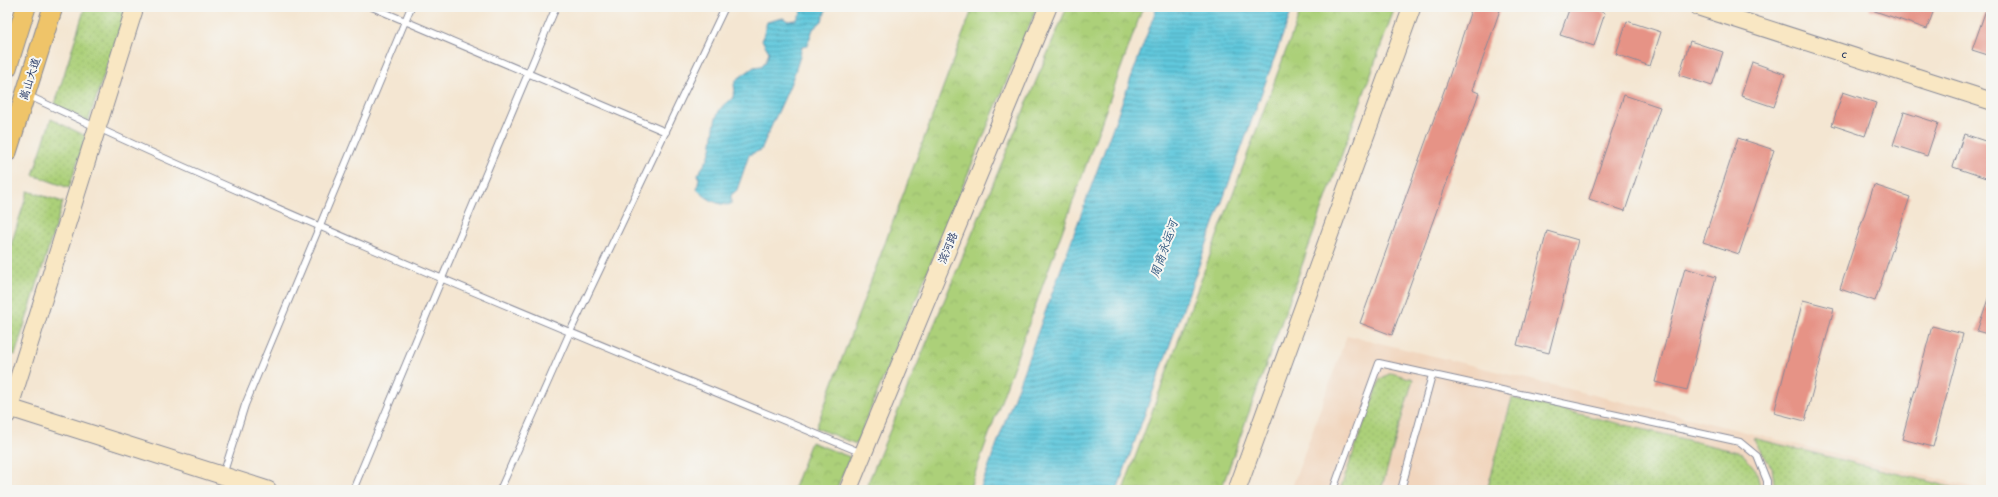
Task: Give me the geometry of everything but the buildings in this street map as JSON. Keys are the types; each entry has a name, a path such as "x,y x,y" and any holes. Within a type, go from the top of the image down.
{"main road":[{"path":"7,68 26,7"},
{"name":"嵩山大道","path":"7,152 12,122 25,95 54,7"}],"street":[{"path":"135,7 8,410 268,490"},
{"name":"滨河路","path":"848,490 1048,7"},
{"path":"1237,490 1412,7"},
{"name":"c","path":"1699,7 1991,101"}],"lane":[{"path":"372,7 666,132"},
{"path":"222,476 245,405 411,7"},
{"path":"353,490 556,7"},
{"path":"500,490 570,332 725,7"},
{"path":"25,95 97,128 441,278 863,453"},
{"path":"1333,490 1379,363 1740,442 1757,456 1767,481 1767,490"},
{"path":"1401,490 1432,375"}],"shaded area":[{"path":"1347,335 1984,490 1291,490"}],"green space":[{"path":"85,7 109,7 125,13 88,122 55,104"},
{"path":"973,7 1037,7 856,444 816,428"},
{"path":"1067,7 1143,7 969,490 865,490"},
{"path":"1302,7 1395,7 1221,490 1123,490"},
{"path":"51,119 86,136 69,188 33,175"},
{"path":"28,191 63,202 15,355 7,352 7,257"},
{"path":"1391,373 1413,379 1381,490 1340,490 1380,379"},
{"path":"1512,398 1742,453 1756,470 1761,490 1487,490"},
{"path":"1753,438 1963,490 1775,490 1772,468"},
{"path":"811,442 850,457 836,490 793,490"}],"water":[{"path":"802,7 827,7 822,21 813,29 807,46 802,47 799,61 789,87 761,150 749,155 737,190 731,195 731,204 727,205 713,201 697,189 699,179 698,174 707,160 711,150 714,126 719,110 724,104 732,99 735,91 734,85 736,80 754,67 761,66 766,61 769,52 762,40 767,22 783,18 788,21 796,20 801,13"},
{"name":"周商永运河","path":"1157,7 1293,7 1117,490 980,490"}]}
